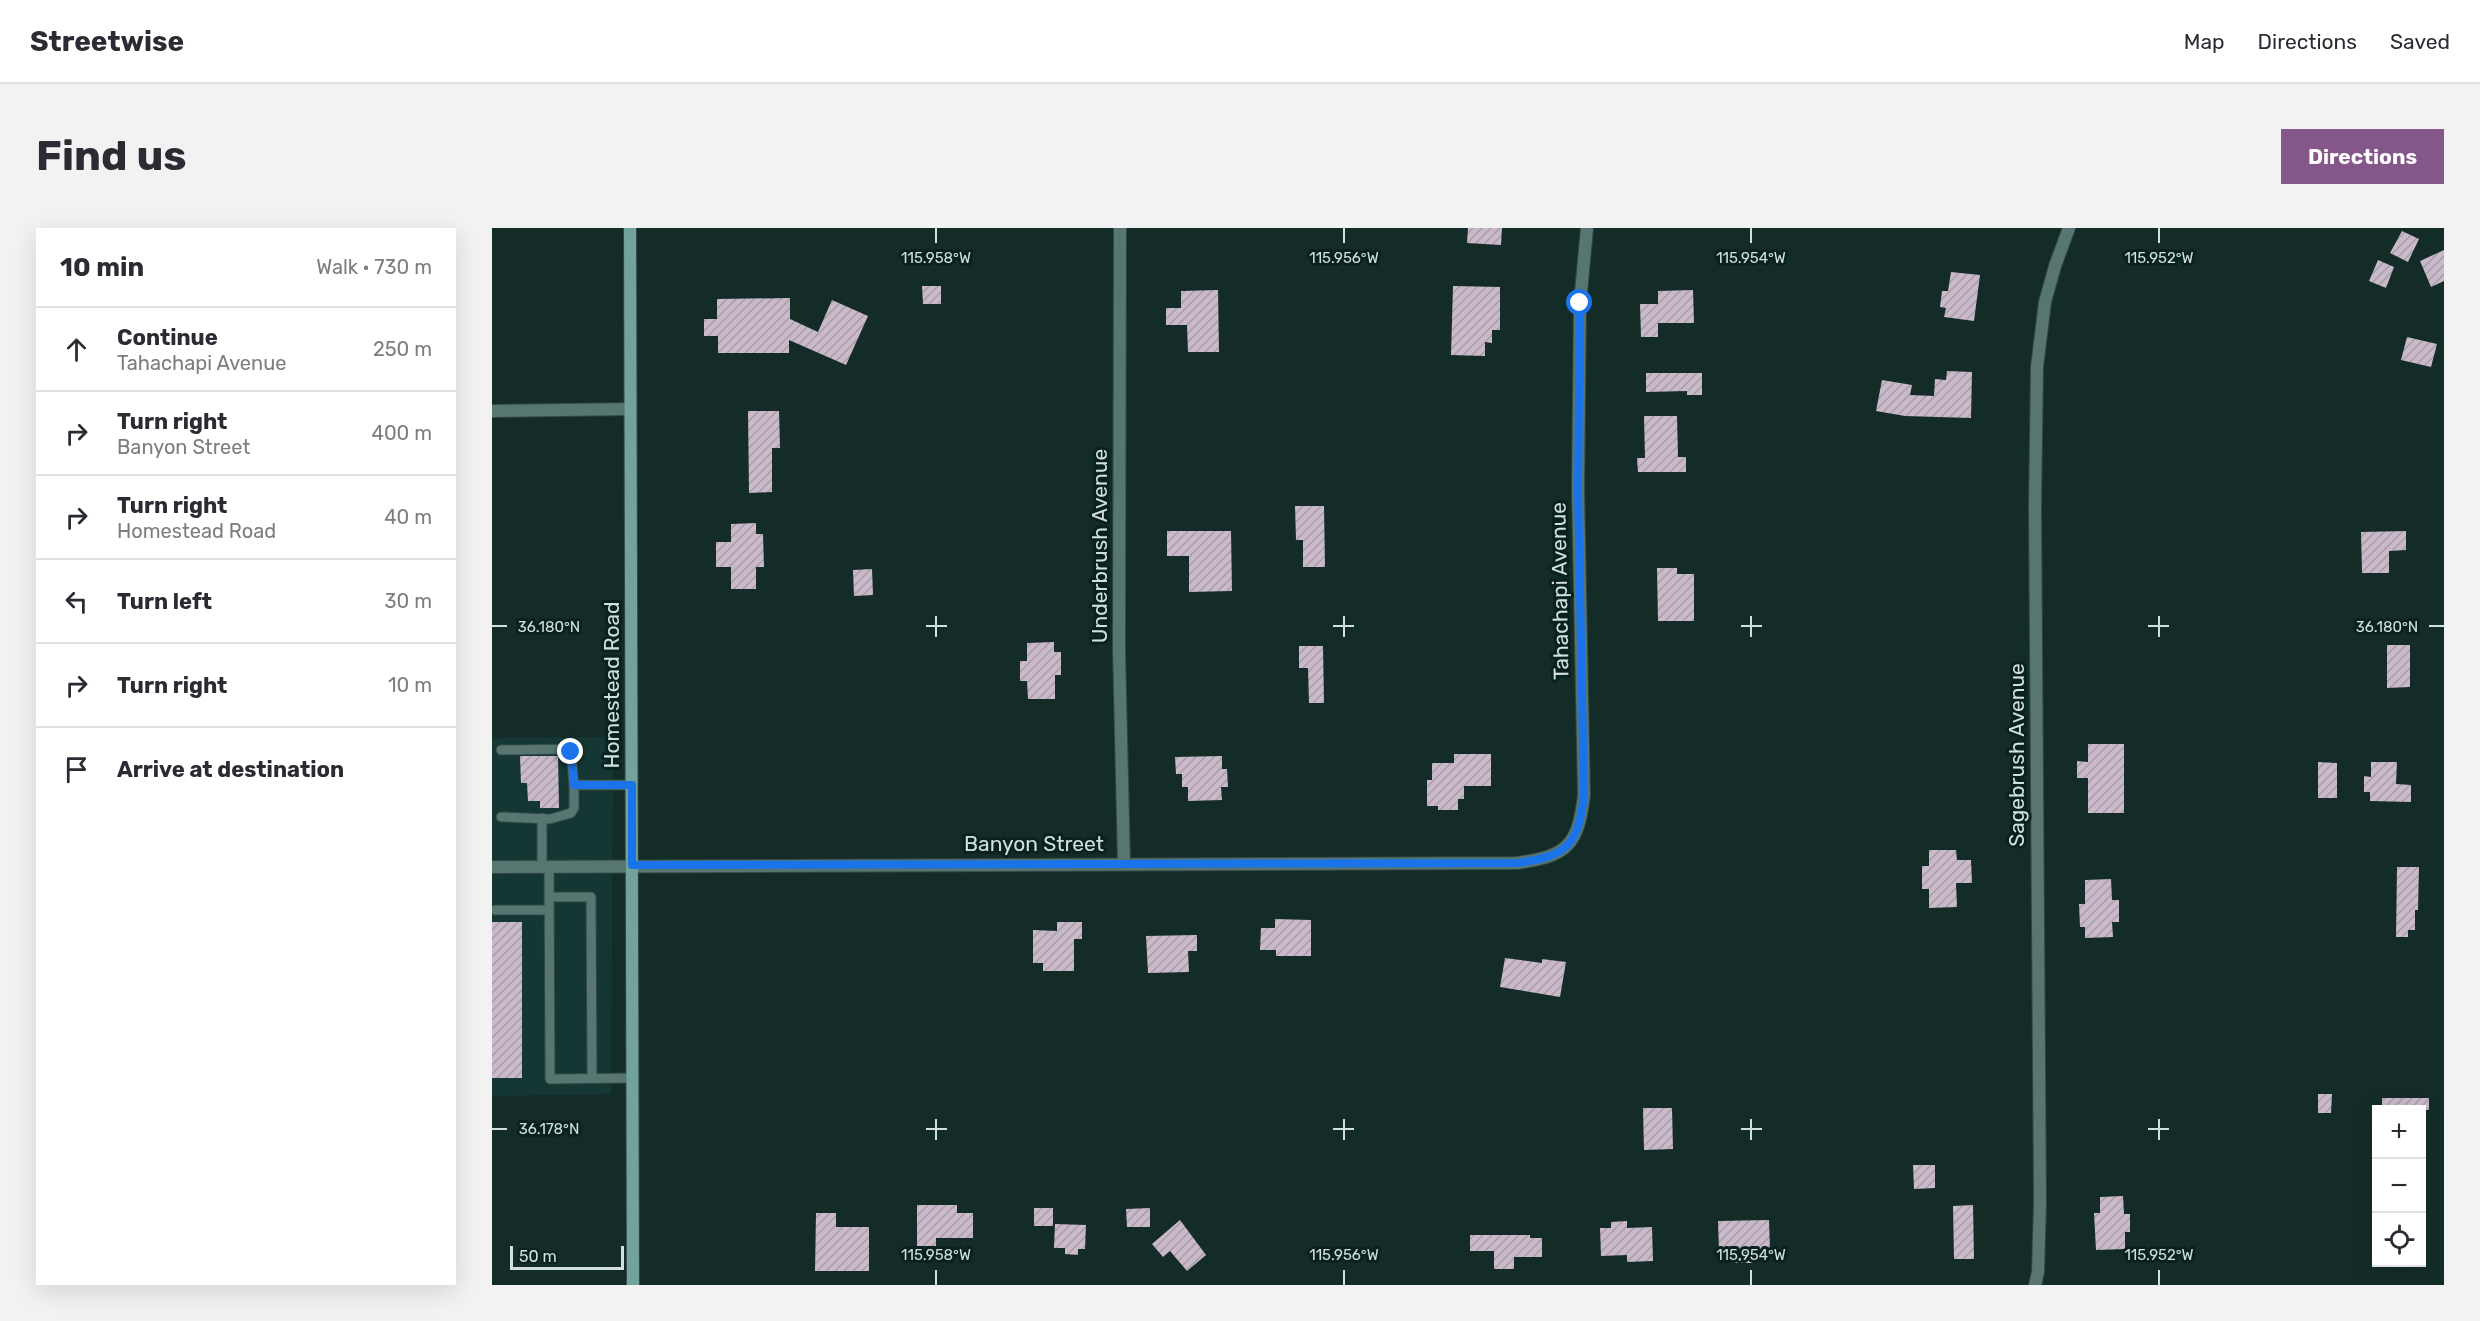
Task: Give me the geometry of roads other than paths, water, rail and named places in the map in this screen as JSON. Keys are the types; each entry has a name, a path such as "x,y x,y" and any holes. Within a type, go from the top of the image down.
{"main road":[{"name":"Homestead Road","path":"630,228 633,1285"}],"street":[{"name":"Underbrush Avenue","path":"1120,228 1119,650 1124,863"},
{"name":"Tahachapi Avenue","path":"1570,842 1581,822 1584,795 1578,490 1580,303 1587,228"},
{"name":"Sagebrush Avenue","path":"2035,1285 2038,1272 2040,1203 2035,507 2037,367 2045,302 2069,228"},
{"path":"492,411 630,409"},
{"name":"Banyon Street","path":"492,867 1517,863 1546,859 1562,851 1570,842"}],"lane":[{"path":"501,750 565,749 571,752 573,759 574,785 574,808 571,813 563,817 501,818"},
{"path":"574,785 632,785"},
{"path":"542,818 549,897 550,1079 633,1078"},
{"path":"549,897 591,897 592,1078"},
{"path":"495,910 549,910"}]}
